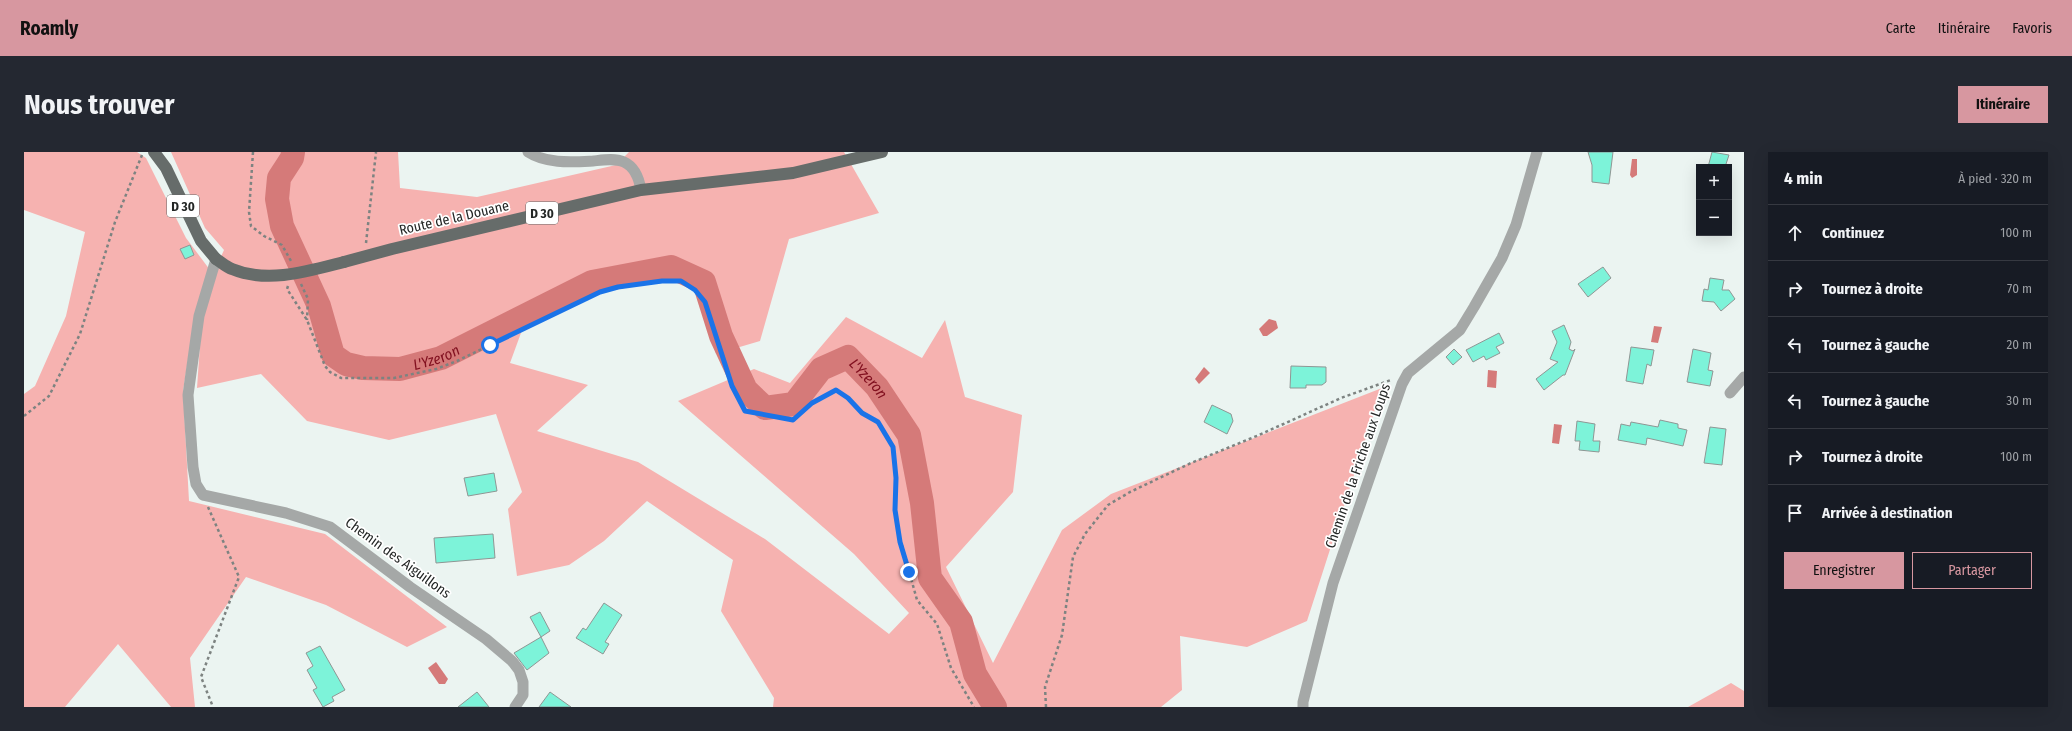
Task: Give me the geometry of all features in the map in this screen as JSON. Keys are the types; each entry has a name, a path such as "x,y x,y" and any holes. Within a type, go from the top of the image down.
{"main road":[{"name":"D 30","path":"154,152 166,168 201,241 216,259"},
{"name":"Route de la Douane","path":"216,259 231,269 258,275 293,273 641,190 793,173 882,152"}],"street":[{"path":"528,152 537,158 574,162 609,160 624,162 635,171 641,190"},
{"name":"Chemin de la Friche aux Loups","path":"1303,707 1333,583 1393,407 1408,373 1460,330 1502,258 1516,225 1537,152"},
{"path":"203,495 196,484 194,472 188,395 199,316 216,259"},
{"path":"1730,393 1744,377"},
{"name":"Chemin des Aiguillons","path":"203,495 286,513 330,527 410,587 486,639 512,661 519,670 523,682 523,695 515,707"}],"path":[{"path":"24,416 49,396 80,334 115,222 143,152"},
{"path":"253,152 249,212 251,226 264,236 282,244 292,264"},
{"path":"366,255 376,152"},
{"path":"298,278 308,299 307,320"},
{"path":"288,283 287,289 307,320 319,355 330,372 341,378 394,378 436,369 457,361 600,292 618,287 662,281 681,281 695,290 705,302 732,386 745,411 793,420 812,403 836,390 848,398 862,413 878,422 893,447 896,478 895,510 900,542 917,600 937,624 951,668 974,707"},
{"path":"1046,707 1045,687 1062,636 1073,557 1085,534 1108,505 1130,492 1190,463 1259,435 1341,398 1408,373"},
{"path":"203,495 239,577 201,677 214,707"}],"shaded area":[{"path":"24,152 137,152 146,158 186,238 210,270 195,316 183,391 189,501 325,534 447,627 407,647 326,605 246,577 190,658 195,707 171,707 118,644 65,707 24,707 24,394 35,386 66,316 85,232 24,210"},
{"path":"171,152 398,152 400,188 477,197 616,165 629,152 844,152 879,213 789,239 760,341 716,354 699,287 672,274 598,288 525,322 510,363 588,385 537,431 638,462 765,539 889,634 909,613 854,554 678,401 754,369 790,383 846,317 922,358 945,320 965,397 1022,415 1013,492 946,567 993,663 1062,530 1111,494 1382,388 1307,621 1247,647 1180,636 1182,690 1161,707 773,707 774,698 721,611 733,560 647,501 604,541 569,565 517,576 508,509 522,492 496,414 389,440 307,421 261,374 197,388 202,316 214,272 224,250 205,228"},
{"path":"1632,159 1637,159 1637,175 1632,178 1630,175"},
{"path":"1269,319 1276,321 1278,328 1267,336 1263,336 1259,329"},
{"path":"1654,326 1662,327 1658,343 1651,342"},
{"path":"1204,367 1210,373 1199,384 1195,379"},
{"path":"1488,370 1497,371 1496,388 1487,387"},
{"path":"1554,424 1562,425 1559,444 1552,443"},
{"path":"436,662 448,679 445,684 439,684 428,668"},
{"path":"1731,683 1744,691 1744,707 1688,707"}],"building":[{"path":"1588,152 1613,152 1609,184 1592,182 1592,165"},
{"path":"1712,152 1729,155 1726,164 1709,164"},
{"path":"190,245 194,255 185,259 180,249"},
{"path":"1603,267 1611,278 1588,297 1578,284"},
{"path":"1710,278 1724,280 1722,290 1729,290 1735,299 1721,311 1714,302 1702,301 1704,289 1708,290"},
{"path":"1564,325 1571,342 1569,349 1573,351 1575,349 1565,375 1544,390 1536,379 1558,362 1550,359 1557,342 1552,331"},
{"path":"1499,333 1504,343 1496,347 1500,353 1486,360 1484,356 1473,362 1466,350"},
{"path":"1631,347 1654,350 1651,366 1647,364 1643,384 1626,381"},
{"path":"1454,349 1462,357 1453,365 1446,357"},
{"path":"1693,349 1711,353 1708,370 1713,371 1710,386 1687,382"},
{"path":"1291,366 1326,367 1326,382 1322,385 1306,385 1306,388 1290,388"},
{"path":"1212,405 1231,414 1233,421 1227,434 1204,422"},
{"path":"1660,420 1678,424 1678,428 1687,430 1683,446 1647,438 1646,445 1618,440 1621,424 1630,426 1631,422 1658,427"},
{"path":"1577,421 1595,424 1593,441 1600,441 1599,452 1579,450 1580,441 1575,441"},
{"path":"1710,427 1726,429 1722,465 1704,463"},
{"path":"494,473 497,491 468,496 464,478"},
{"path":"493,534 495,558 436,563 434,538"},
{"path":"604,603 622,615 605,642 609,644 603,654 576,638 583,628 586,630"},
{"path":"540,612 550,631 541,637 530,617"},
{"path":"541,637 549,653 527,670 514,653"},
{"path":"320,646 345,690 332,697 334,701 323,707 313,690 317,688 307,670 313,666 306,653"},
{"path":"477,692 489,707 458,707"},
{"path":"550,692 571,707 539,707"}],"waterway":[{"name":"L'Yzeron","path":"293,152 292,158 279,178 277,199 282,226 319,306 333,355 346,364 363,368 400,369 441,358 592,282 671,267 704,282 721,336 746,390 765,408 794,404 821,369 848,357 877,387 909,435 922,503 930,578 961,622 975,674 995,707"}],"route":[{"path":"490,345 529,328 561,310 600,292 618,287 662,281 681,281 695,290 705,302 732,386 745,411 759,412 774,417 793,420 812,403 836,390 848,398 862,413 878,422 893,447 896,478 895,510 900,542 909,572"}]}
